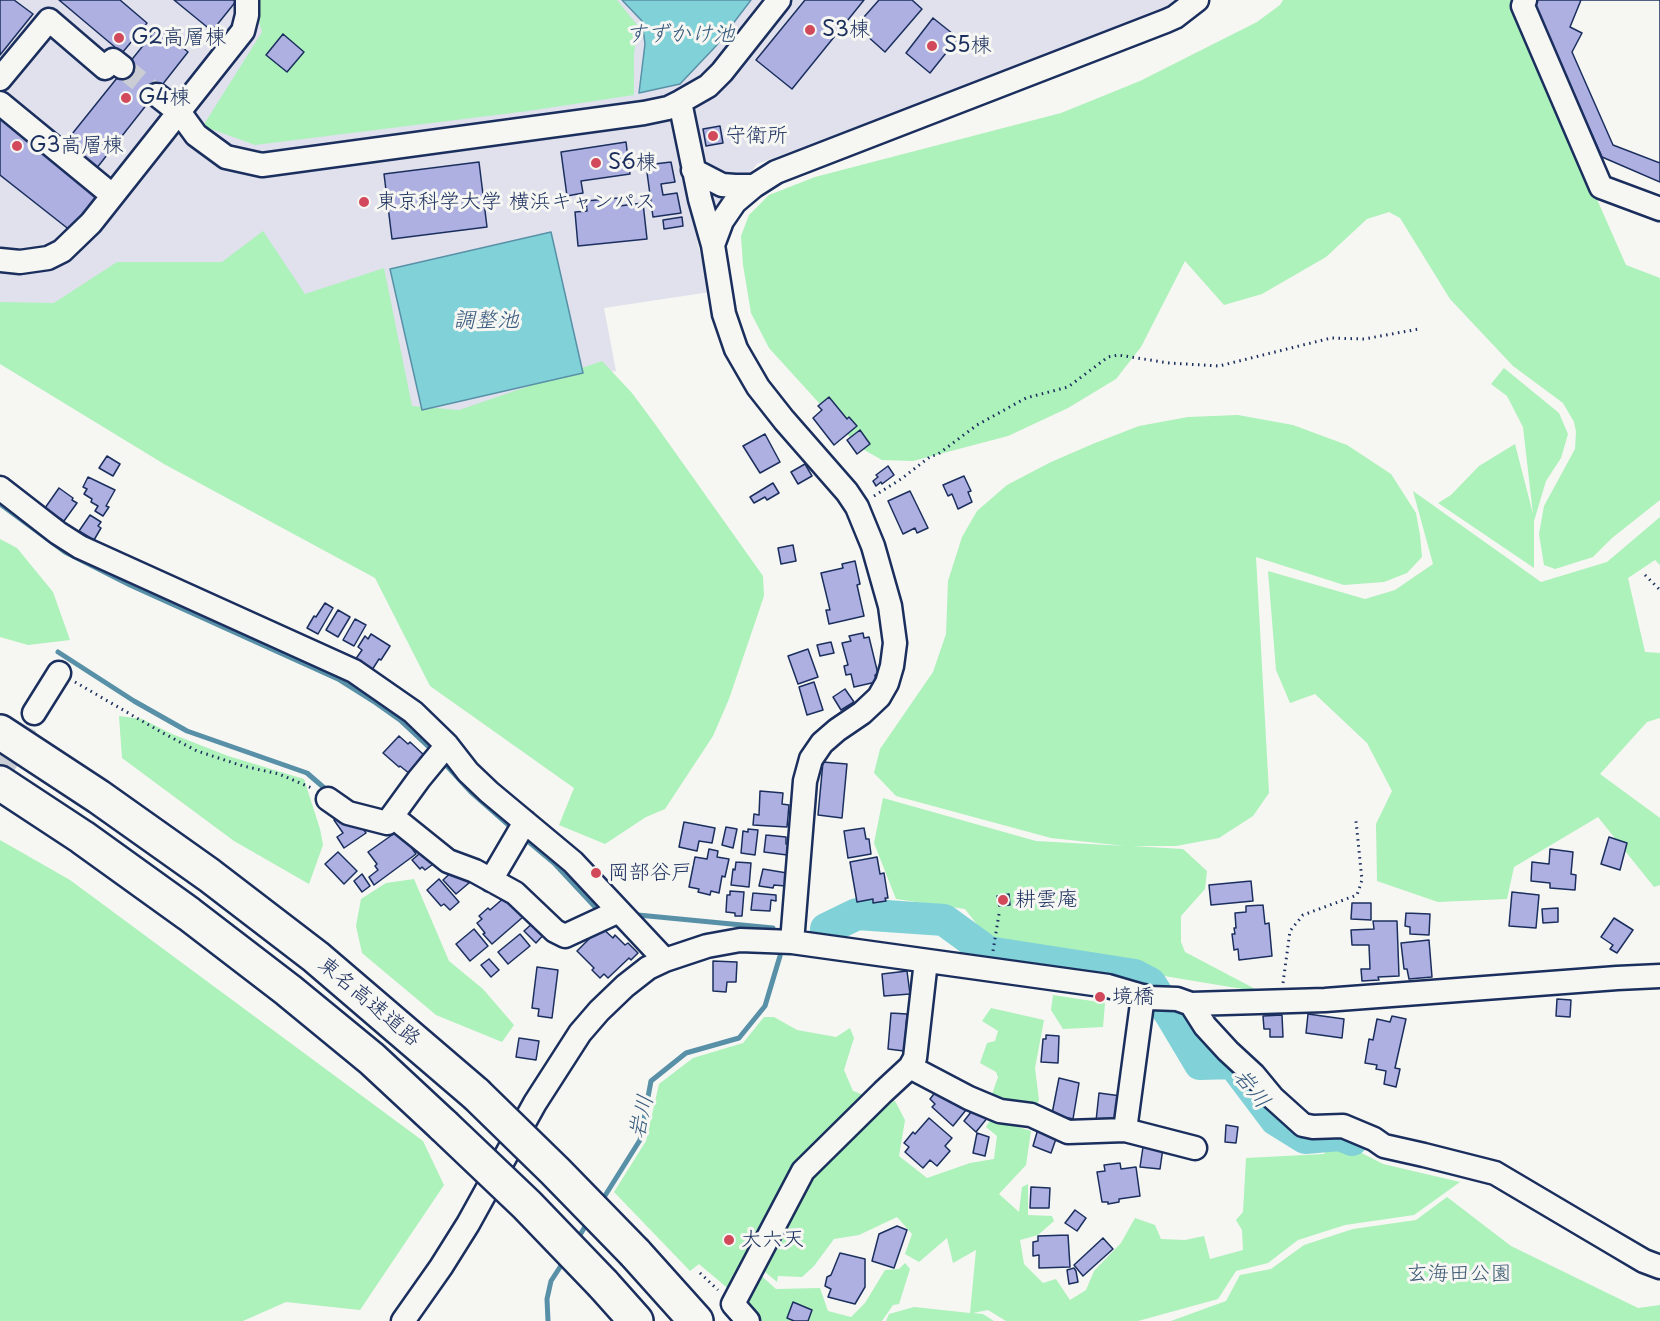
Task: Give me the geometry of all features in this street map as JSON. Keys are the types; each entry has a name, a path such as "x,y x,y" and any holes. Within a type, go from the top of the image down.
{"highway":[{"name":"東名高速道路","path":"0,732 99,797 218,882 316,957 399,1027 476,1094 635,1253 696,1321"},
{"name":"東名高速道路","path":"0,783 82,837 189,914 288,990 372,1059 527,1205 636,1321"}],"street":[{"path":"0,260 34,261 48,258 62,251 91,223 243,31 247,15 247,0"},
{"path":"157,95 180,113 196,135 226,157 262,165 644,113 668,108 708,86 722,72 779,0"},
{"path":"713,245 722,221 735,202 776,172 1175,17 1197,0"},
{"path":"1525,0 1523,6 1601,187 1660,209"},
{"path":"0,79 49,20 105,68 112,60 122,68"},
{"path":"680,102 693,170 713,245 724,314 736,349 758,387 847,492 857,507 873,546 890,606 895,643 887,683 879,697 822,743 811,759 805,781 792,942"},
{"path":"0,103 112,195"},
{"path":"693,170 722,185 754,186"},
{"path":"0,488 80,547 354,670 413,712 447,745 468,772 489,792 573,862 665,960"},
{"path":"34,713 59,673"},
{"path":"390,819 447,745"},
{"path":"327,798 348,813 390,819 448,861 475,871 515,892 555,932 561,945 619,911"},
{"path":"491,880 525,822"},
{"path":"403,1321 468,1224 535,1102 580,1033 625,986 648,968 707,946 740,940 792,942 1108,986 1146,997 1184,1001 1281,1003 1660,976"},
{"path":"740,1313 803,1171 910,1067 915,1058 926,961"},
{"path":"1125,1131 1146,997"},
{"path":"1184,1001 1273,1098 1303,1125 1317,1133 1343,1126 1374,1139 1384,1146 1495,1173 1644,1261 1660,1267"},
{"path":"910,1067 1000,1111 1031,1115 1068,1132 1125,1131 1195,1148"},
{"path":"424,1292 427,1321"}],"path":[{"path":"857,507 977,425 1026,398 1068,387 1108,357 1118,355 1169,363 1219,366 1331,338 1364,339 1419,329"},
{"path":"1646,575 1660,590"},
{"path":"59,673 197,751 243,766 279,774 310,786 327,798"},
{"path":"1281,1003 1290,931 1303,915 1357,895 1362,880 1356,821"},
{"path":"994,947 999,914"},
{"path":"699,1273 740,1313"}],"shaded area":[{"name":"東京科学大学 横浜キャンパス","path":"0,0 1178,0 1003,76 757,164 697,241 710,292 604,308 616,371 560,381 405,426 0,328"}],"green space":[{"path":"253,0 617,0 638,26 634,54 634,95 528,111 255,145 203,126 262,32"},
{"path":"1283,0 1514,0 1512,7 1626,265 1660,278 1660,500 1612,538 1593,557 1555,569 1544,565 1539,534 1544,506 1575,449 1574,422 1563,403 1513,366 1450,299 1400,218 1389,212 1367,219 1326,257 1262,294 1224,305 1185,261 1141,347 1116,379 1068,408 1008,436 913,461 882,460 859,447 769,348 751,313 741,236 749,215 769,195 815,177 1061,113 1140,81 1257,22 1280,5"},
{"path":"263,231 305,294 384,268 412,406 459,410 602,361 632,393 763,576 764,596 729,699 713,736 665,809 646,817 605,844 559,825 574,788 430,686 375,578 164,464 0,364 0,302 54,303 117,262 222,262"},
{"path":"1504,368 1559,413 1568,434 1561,458 1546,481 1534,521 1534,568 1438,503 1451,495 1479,466 1515,444 1533,514 1523,427 1507,396 1491,384"},
{"path":"1238,415 1293,425 1347,445 1391,474 1416,513 1422,557 1407,573 1384,582 1344,585 1256,557 1269,793 1253,816 1219,838 1176,846 1132,846 1183,849 1207,871 1205,889 1181,916 1181,942 1185,952 1261,992 1158,975 989,940 965,909 896,899 874,843 883,798 1036,841 1125,846 1051,838 896,796 874,773 880,749 933,672 946,634 948,581 962,537 977,511 1007,485 1051,462 1139,426 1188,417"},
{"path":"1413,491 1541,582 1607,562 1660,517 1660,565 1655,560 1628,578 1645,652 1660,653 1660,718 1647,722 1600,774 1660,818 1660,885 1654,887 1598,817 1514,867 1507,899 1438,902 1377,881 1376,824 1392,791 1367,743 1315,694 1290,703 1276,670 1268,571 1365,599 1395,590 1433,564"},
{"path":"0,539 17,548 53,592 70,640 28,645 0,637"},
{"path":"119,716 142,719 172,734 228,756 304,779 323,845 309,884 234,841 122,758"},
{"path":"0,840 70,880 423,1141 444,1185 360,1310 286,1302 243,1321 0,1321"},
{"path":"414,879 449,961 483,989 514,1025 502,1042 436,1015 362,953 356,926 361,899 386,883"},
{"path":"1053,995 1105,1003 1103,1027 1063,1029 1051,1010"},
{"path":"991,1008 1044,1020 1035,1068 1039,1100 1037,1104 1006,1104 991,1097 998,1077 996,1072 980,1063 987,1043 995,1041 998,1031 982,1021"},
{"path":"764,1017 774,1017 797,1030 836,1037 850,1028 854,1038 844,1070 853,1091 869,1097 731,1291 699,1264 690,1271 614,1192 646,1141 659,1084 693,1058 743,1043"},
{"path":"895,1101 905,1120 899,1156 927,1178 970,1163 994,1159 997,1136 986,1127 991,1119 1031,1131 1026,1165 999,1194 1019,1212 1022,1187 1028,1184 1028,1215 1052,1216 1054,1221 1038,1235 1020,1240 1024,1264 1043,1283 1056,1279 1070,1300 1086,1290 1094,1271 1121,1243 1135,1218 1155,1225 1161,1239 1185,1240 1204,1236 1210,1259 1243,1250 1242,1230 1236,1220 1243,1212 1246,1158 1324,1154 1332,1144 1344,1144 1383,1164 1460,1182 1414,1215 1345,1225 1298,1240 1268,1263 1236,1271 1218,1299 1138,1321 1006,1321 988,1310 973,1313 983,1314 994,1321 886,1321 889,1314 914,1307 970,1313 976,1250 953,1263 947,1238 919,1262 905,1254 912,1234 897,1217 859,1235 834,1239 814,1266 802,1277 778,1276 777,1282 758,1266 809,1174 883,1104"},
{"name":"玄海田公園","path":"1447,1197 1511,1246 1638,1308 1660,1305 1660,1321 1171,1321 1226,1301 1240,1275 1271,1269 1304,1245 1353,1229 1416,1220"},
{"path":"905,1263 910,1269 899,1304 893,1305 882,1321 761,1321 743,1301 757,1272 776,1289 820,1288 828,1311 851,1317 865,1303 885,1270 899,1269"}],"water":[{"name":"すずかけ池","path":"622,0 751,0 716,46 680,84 639,93 645,44 642,21"},
{"name":"調整池","path":"551,232 583,373 422,410 390,269"}],"building":[{"path":"0,0 14,0 33,14 0,55"},
{"name":"G2高層棟","path":"59,0 120,0 147,23 122,53"},
{"path":"174,0 237,0 212,31"},
{"name":"S3棟","path":"805,0 864,0 792,89 756,60"},
{"path":"879,0 912,0 922,9 885,52 856,26"},
{"path":"1533,0 1660,0 1660,182 1602,157"},
{"path":"1581,0 1660,0 1660,163 1613,145 1572,52 1582,33 1570,27"},
{"name":"S5棟","path":"933,18 958,38 930,73 906,53"},
{"name":"G4棟","path":"158,27 188,52 96,169 64,144"},
{"path":"283,34 304,52 287,72 266,55"},
{"name":"G3高層棟","path":"0,117 98,198 71,231 0,175"},
{"name":"守衛所","path":"720,126 723,143 706,146 703,129"},
{"name":"S6棟","path":"626,142 630,174 581,181 583,193 567,196 561,152"},
{"path":"479,162 487,227 392,239 384,174"},
{"path":"671,162 675,182 661,184 663,195 677,193 681,213 653,217 646,165"},
{"path":"618,198 619,206 643,203 647,239 578,246 575,212 587,211 586,201"},
{"path":"682,217 683,226 664,229 663,220"},
{"path":"829,397 847,419 849,417 857,426 834,445 813,418 822,410 818,406"},
{"path":"860,430 870,444 857,454 847,440"},
{"path":"765,434 780,462 760,473 743,446"},
{"path":"107,456 120,464 113,476 99,468"},
{"path":"805,464 812,476 798,484 791,472"},
{"path":"888,466 894,475 876,486 873,481 878,477 876,475"},
{"path":"964,476 971,491 968,492 972,502 958,509 952,494 948,496 943,485"},
{"path":"88,477 115,490 103,516 95,511 98,506 91,502 92,499 84,494 87,489 83,487"},
{"path":"773,483 779,493 767,500 765,497 754,503 750,497"},
{"path":"59,488 77,503 64,521 45,508"},
{"path":"910,491 928,528 917,533 915,528 903,534 888,501"},
{"path":"90,515 101,522 98,526 101,528 94,540 79,531"},
{"path":"793,545 796,561 781,564 778,548"},
{"path":"855,561 860,584 857,585 864,616 829,624 826,610 830,610 821,573 843,568 842,564"},
{"path":"325,603 333,608 318,634 307,628"},
{"path":"338,610 350,617 338,637 326,630"},
{"path":"355,619 366,625 354,646 343,640"},
{"path":"863,633 864,638 869,637 878,674 875,675 876,682 854,687 851,674 846,675 844,666 848,665 842,643 851,641 849,636"},
{"path":"371,634 390,646 372,670 355,660 362,650 358,647 365,636 368,639"},
{"path":"831,642 834,653 820,656 817,645"},
{"path":"808,649 818,677 798,684 788,656"},
{"path":"814,682 823,710 807,715 799,687"},
{"path":"845,689 854,702 841,710 833,697"},
{"path":"399,736 408,744 410,742 426,757 410,774 383,753"},
{"path":"823,762 847,764 842,818 818,815"},
{"path":"760,791 783,793 782,804 789,805 787,827 753,825 754,814 759,815"},
{"path":"344,814 358,821 366,833 344,848 337,837 343,833 334,820"},
{"path":"684,822 715,828 712,843 699,841 697,851 679,847"},
{"path":"726,827 737,829 733,848 722,845"},
{"path":"864,828 866,839 869,839 871,854 848,858 844,831"},
{"path":"748,829 758,830 755,855 741,853 743,831 748,832"},
{"path":"399,830 416,854 374,885 369,877 378,870 375,866 377,864 368,852"},
{"path":"766,835 786,837 787,855 764,852"},
{"path":"1609,837 1627,843 1620,870 1601,864"},
{"path":"425,849 436,862 425,870 422,867 420,869 412,860"},
{"path":"709,849 718,851 717,857 729,859 725,877 722,876 719,893 711,891 710,895 689,887 695,857 707,859"},
{"path":"1550,849 1573,852 1571,874 1576,875 1575,890 1550,888 1550,883 1531,881 1532,862 1549,864"},
{"path":"338,852 357,871 344,884 325,864"},
{"path":"877,857 880,874 884,873 888,898 885,898 886,901 873,903 873,899 857,902 850,862"},
{"path":"736,862 751,863 749,887 731,885"},
{"path":"456,868 469,883 456,894 443,880"},
{"path":"763,869 787,873 785,886 774,885 773,888 759,886"},
{"path":"362,874 370,886 362,892 354,881"},
{"path":"439,879 459,902 450,910 444,904 441,906 427,890"},
{"path":"1251,881 1253,901 1211,905 1209,885"},
{"path":"730,891 744,892 742,916 726,912 727,895 730,895"},
{"path":"1512,892 1539,895 1536,928 1509,926"},
{"path":"753,893 776,895 776,901 771,900 770,911 751,910"},
{"path":"1009,894 1010,905 999,906 997,896"},
{"path":"505,897 523,917 492,944 477,923 482,919 479,916"},
{"path":"1352,903 1371,903 1371,920 1351,919"},
{"path":"1263,905 1265,924 1269,923 1272,956 1239,960 1238,949 1234,950 1232,934 1235,934 1234,928 1236,928 1235,913 1246,912 1246,906"},
{"path":"1558,908 1558,922 1543,923 1542,909"},
{"path":"1406,913 1430,914 1429,935 1410,934 1410,927 1405,926"},
{"path":"1614,918 1633,930 1617,953 1610,949 1613,945 1601,937"},
{"path":"535,921 546,932 536,943 524,931"},
{"path":"1373,921 1397,921 1399,976 1378,977 1379,980 1362,981 1361,969 1370,969 1369,945 1352,945 1351,930 1374,929"},
{"path":"601,927 613,938 615,935 625,945 628,943 638,953 631,960 629,958 608,978 604,974 600,978 592,970 594,968 577,951"},
{"path":"474,929 488,946 470,961 456,944"},
{"path":"520,934 530,946 508,964 498,952"},
{"path":"1429,940 1432,977 1409,979 1407,969 1404,969 1401,943"},
{"path":"489,959 499,970 491,977 481,965"},
{"path":"713,961 737,962 736,982 727,982 726,992 713,991"},
{"path":"537,967 558,970 552,1018 538,1016 539,1009 532,1008"},
{"path":"907,971 910,994 884,996 882,974"},
{"path":"1557,999 1571,1000 1570,1017 1556,1016"},
{"path":"891,1013 907,1014 904,1051 888,1049"},
{"path":"1308,1014 1344,1019 1342,1038 1306,1033"},
{"path":"1282,1015 1283,1037 1270,1037 1270,1029 1264,1029 1263,1016"},
{"path":"1392,1016 1406,1019 1395,1068 1400,1069 1396,1087 1384,1084 1386,1071 1376,1069 1377,1065 1365,1063 1369,1039 1373,1040 1377,1019 1390,1022"},
{"path":"1046,1035 1059,1036 1058,1063 1041,1062 1043,1039 1046,1039"},
{"path":"519,1038 539,1041 536,1060 516,1057"},
{"path":"1059,1078 1079,1083 1073,1119 1052,1114"},
{"path":"937,1090 943,1091 966,1110 953,1126 932,1107 935,1104 930,1099"},
{"path":"1099,1093 1121,1096 1118,1123 1096,1121"},
{"path":"975,1107 988,1117 976,1132 964,1121"},
{"path":"929,1118 952,1138 945,1146 950,1151 937,1166 930,1160 923,1168 905,1152 909,1147 904,1143"},
{"path":"1226,1125 1238,1127 1236,1143 1225,1142"},
{"path":"1038,1129 1057,1136 1051,1153 1033,1146"},
{"path":"977,1133 989,1137 985,1156 973,1153"},
{"path":"1143,1147 1163,1148 1160,1169 1140,1167"},
{"path":"1120,1163 1121,1169 1136,1167 1140,1196 1119,1199 1119,1202 1108,1204 1108,1202 1102,1202 1097,1172 1105,1171 1104,1165"},
{"path":"1031,1187 1050,1188 1049,1208 1030,1208"},
{"path":"1075,1210 1086,1218 1077,1231 1065,1223"},
{"path":"897,1226 907,1230 894,1268 872,1261 879,1234"},
{"path":"1068,1235 1070,1267 1039,1268 1039,1255 1033,1256 1033,1242 1038,1241 1038,1236"},
{"path":"1103,1238 1113,1249 1083,1276 1074,1265"},
{"path":"840,1253 865,1259 865,1287 855,1304 828,1297 831,1289 825,1286 827,1277 831,1275"},
{"path":"1074,1268 1078,1282 1069,1284 1067,1270"},
{"path":"793,1302 812,1310 808,1321 794,1321 787,1318"}],"waterway":[{"path":"0,504 65,552 130,585 338,679 400,720 431,749"},
{"path":"58,652 134,701 187,731 307,773 329,792"},
{"path":"446,765 471,792 512,828"},
{"path":"523,837 554,863 597,909"},
{"name":"岩川","path":"826,929 857,914 944,920 988,952 1135,975 1150,983 1200,1064 1233,1063 1276,1120 1305,1138 1340,1135 1352,1140"},
{"path":"638,915 773,928"},
{"name":"岩川","path":"601,1202 640,1140 651,1081 686,1053 739,1038 765,1006 780,956"},
{"name":"岩川","path":"577,1240 589,1220"},
{"name":"岩川","path":"548,1321 547,1299 551,1281 564,1261"}],"tunnel":[{"path":"122,67 157,95"},
{"path":"0,774 34,713"}],"place":[{"name":"S3棟","path":"810,30"},
{"name":"G2高層棟","path":"119,38"},
{"name":"S5棟","path":"932,46"},
{"name":"G4棟","path":"126,98"},
{"name":"守衛所","path":"713,136"},
{"name":"G3高層棟","path":"17,146"},
{"name":"S6棟","path":"596,163"},
{"name":"東京科学大学 横浜キャンパス","path":"364,202"},
{"name":"岡部谷戸","path":"596,873"},
{"name":"耕雲庵","path":"1003,900"},
{"name":"境橋","path":"1100,997"},
{"name":"大六天","path":"729,1240"}]}
